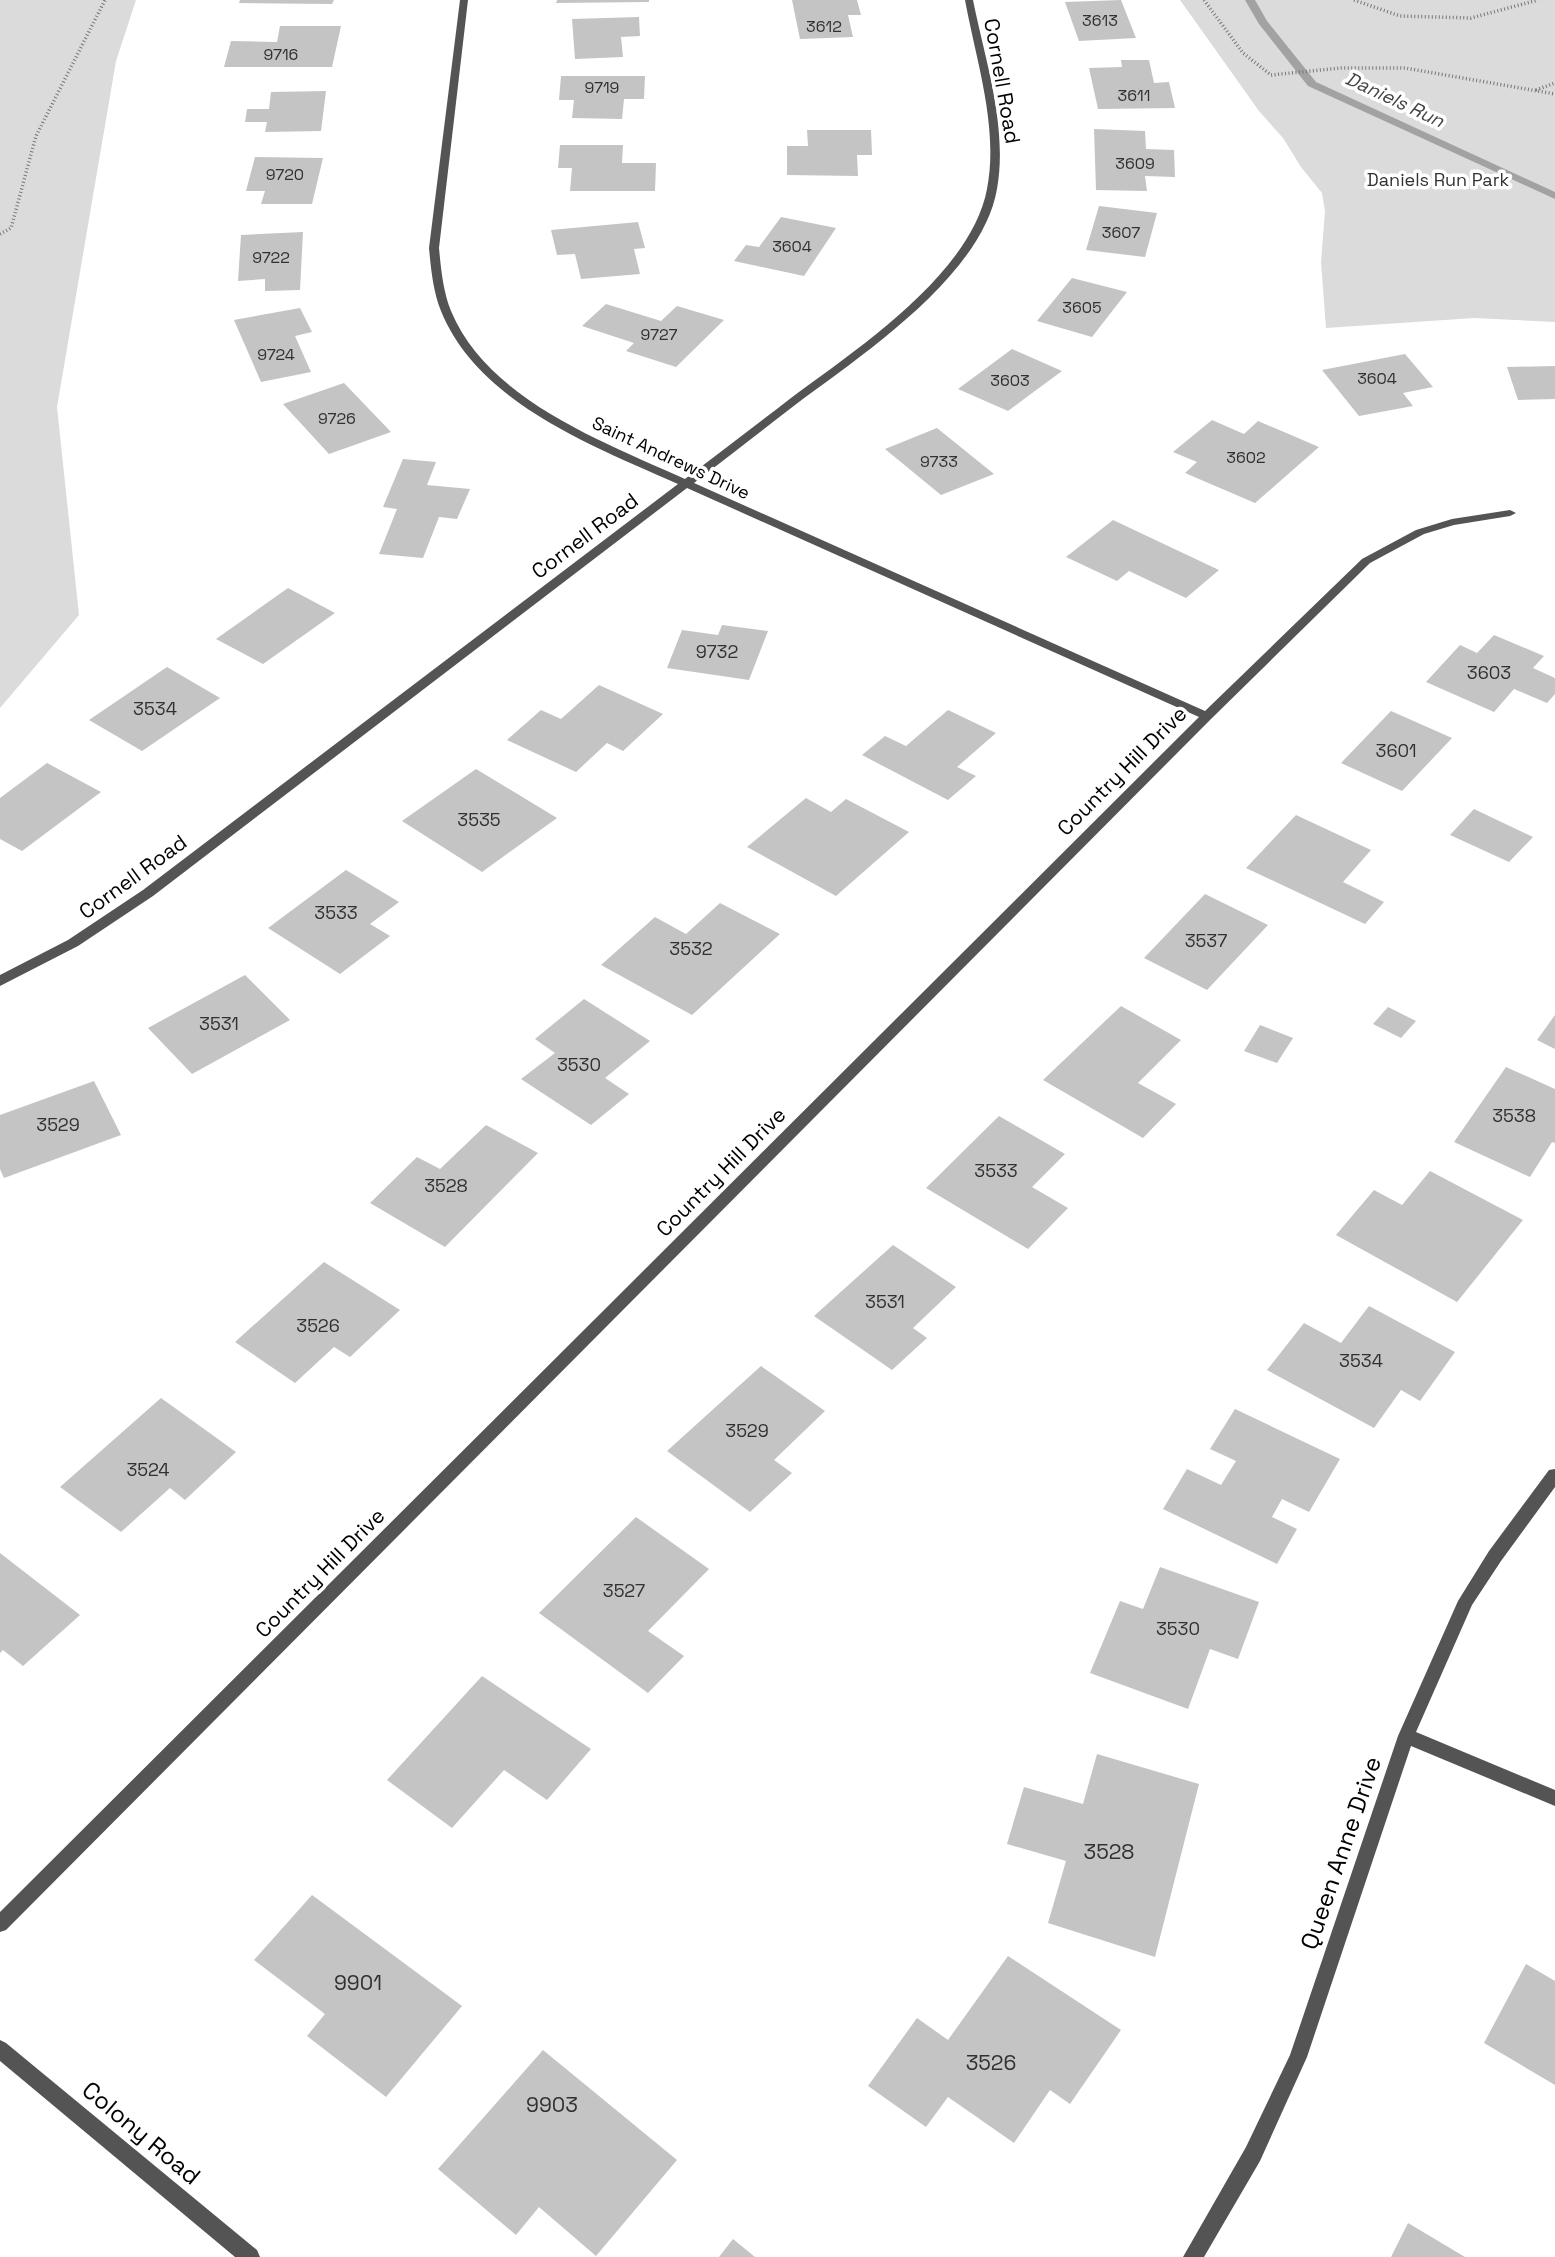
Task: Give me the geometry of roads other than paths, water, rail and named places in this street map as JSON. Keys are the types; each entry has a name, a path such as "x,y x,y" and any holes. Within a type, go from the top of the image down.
{"street":[{"name":"Saint Andrews Drive","path":"464,0 434,248 435,277 444,310 472,355 521,400 574,433 1207,716"},
{"name":"Cornell Road","path":"0,981 73,943 148,892 686,484 872,341 930,291 965,250 995,183 996,149 969,0"},
{"name":"Country Hill Drive","path":"0,1924 1207,716 1366,561 1420,532 1452,522 1510,513"},
{"name":"Queen Anne Drive","path":"1193,2257 1253,2154 1298,2057 1406,1736 1466,1601 1495,1556 1555,1475"},
{"path":"1406,1736 1555,1797"},
{"name":"Colony Road","path":"0,2049 250,2257"}],"waterway":[{"name":"Daniels Run","path":"1250,0 1263,22 1312,84 1555,196"}],"park label":[{"name":"Daniels Run Park","path":"1438,180"}]}
